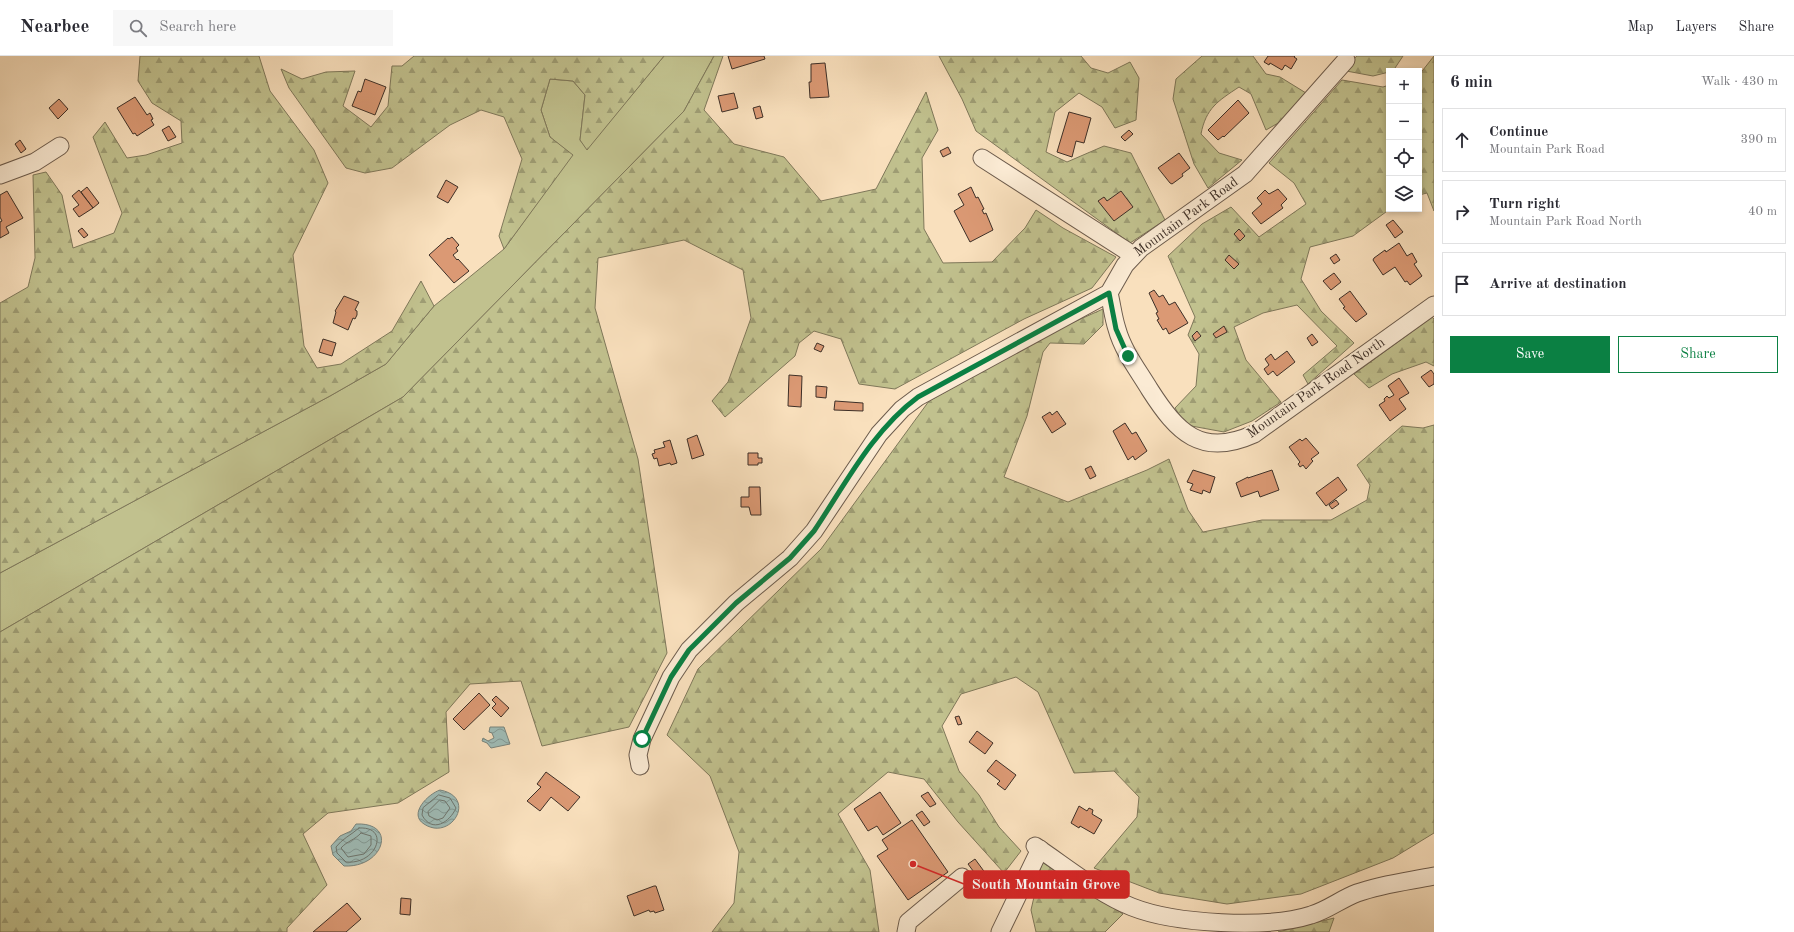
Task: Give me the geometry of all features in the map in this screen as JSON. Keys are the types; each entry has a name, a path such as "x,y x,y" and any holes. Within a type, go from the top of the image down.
{"street":[{"name":"Mountain Park Road","path":"640,766 638,755 642,739 675,670 705,632 741,598 803,545 888,422 918,397 1109,293 1133,255 1141,248 1245,174 1346,60"},
{"path":"0,175 35,162 60,146"},
{"path":"982,158 1133,255"},
{"name":"Mountain Park Road North","path":"1109,293 1116,329 1122,342 1167,416 1187,434 1199,440 1212,443 1233,442 1254,434 1434,305"},
{"path":"1000,932 1038,847 1109,896 1132,907 1158,914 1213,922 1238,923 1296,919 1326,909 1356,893 1373,888 1434,876"},
{"path":"906,932 908,922 962,877"}],"green space":[{"path":"140,56 259,56 270,91 314,150 328,183 293,255 304,346 317,368 341,364 392,331 421,281 434,306 386,364 330,396 0,573 0,303 28,287 35,258 33,175 46,172 62,195 73,248 114,233 122,213 93,137 105,122 127,158 146,155 182,143 181,121 152,103 138,81"},
{"path":"414,56 664,56 587,150 580,140 585,95 573,81 550,79 541,110 550,137 573,155 504,249 499,236 522,159 504,117 481,110 450,125 392,168 365,173 346,168 289,88 281,69 302,79 326,72 355,71 343,106 371,127 388,106 392,66 402,66"},
{"path":"664,56 714,56 684,111 403,397 0,632 0,573 330,396 386,364 434,306 504,249 572,155 550,137 541,110 550,79 573,81 585,95 580,140 587,149"},
{"path":"714,56 723,56 704,110 734,144 784,157 821,201 876,189 926,92 938,130 922,158 924,229 943,263 992,262 1025,228 1036,210 1063,228 1116,257 1092,288 1024,319 895,389 859,384 841,339 814,331 799,343 795,356 725,417 712,401 728,382 751,318 743,270 684,240 598,258 595,308 638,459 667,653 629,727 542,746 521,681 470,684 446,712 449,772 398,803 328,813 303,834 327,885 287,928 287,932 0,932 0,632 403,397 684,111"},
{"path":"939,56 1081,56 1091,68 1108,73 1130,62 1139,78 1136,120 1115,128 1102,107 1079,93 1055,112 1046,152 1067,162 1104,146 1131,153 1165,220 1130,243 976,131 962,99"},
{"path":"1202,56 1253,56 1266,74 1280,77 1306,93 1280,122 1266,130 1251,94 1239,87 1219,101 1206,118 1201,134 1219,153 1242,160 1208,188 1194,164 1173,99 1176,79"},
{"path":"1357,56 1403,56 1395,68 1386,68 1386,73 1373,76 1341,70"},
{"path":"1434,56 1434,211 1427,193 1422,194 1422,71"},
{"path":"1342,80 1383,87 1386,86 1386,212 1353,236 1310,247 1301,279 1321,311 1354,343 1308,384 1303,375 1337,346 1297,305 1263,313 1234,327 1246,360 1281,402 1252,421 1224,432 1186,425 1175,408 1196,386 1199,354 1188,335 1195,317 1168,256 1202,224 1231,207 1259,237 1306,204 1294,183 1269,163"},
{"path":"1103,309 1103,325 1084,344 1050,343 1043,352 1027,416 1004,477 1068,502 1147,470 1169,459 1188,510 1203,532 1262,520 1331,520 1367,500 1370,485 1357,465 1402,426 1423,428 1434,425 1434,833 1393,858 1301,894 1227,904 1159,893 1094,868 1137,817 1139,797 1114,771 1074,773 1038,692 1016,677 961,694 942,726 959,771 979,795 999,827 1021,851 1004,873 958,822 924,779 888,772 838,814 870,870 879,932 712,932 734,903 739,852 710,776 667,735 698,669 821,549 929,401 1056,330"},
{"path":"1432,317 1434,319 1434,366 1426,362 1392,374 1369,388 1354,374"},
{"path":"1042,862 1123,914 1105,932 1036,932 1031,910"},
{"path":"1334,918 1329,932 1278,932"}],"water":[{"path":"490,727 504,727 510,744 491,748 487,743 482,741 483,738 488,741 494,738 492,733 489,732"},
{"path":"440,790 451,794 457,801 459,809 451,823 443,827 434,828 424,824 418,815 419,810 425,800"},
{"path":"356,824 369,825 377,830 381,837 381,845 369,860 358,865 344,866 333,855 331,846 340,836 351,831"}],"building":[{"path":"728,56 764,56 765,59 732,69"},
{"path":"1268,56 1295,56 1294,57 1297,59 1291,69 1285,65 1282,70 1270,63 1269,65 1264,62"},
{"path":"825,63 829,97 810,98 809,82 811,82 811,64"},
{"path":"365,79 386,87 375,115 352,106 358,91 361,92"},
{"path":"734,93 738,108 722,112 718,96"},
{"path":"135,97 147,115 150,113 153,119 151,120 154,125 137,136 135,133 133,134 117,108"},
{"path":"59,99 68,109 58,119 49,108"},
{"path":"1238,100 1249,113 1224,137 1223,136 1218,140 1208,130"},
{"path":"760,106 763,117 756,119 753,108"},
{"path":"1069,112 1091,118 1084,143 1076,141 1072,157 1057,152"},
{"path":"169,126 176,137 168,141 162,130"},
{"path":"1129,130 1133,134 1125,141 1121,137"},
{"path":"20,140 26,149 21,153 15,144"},
{"path":"948,147 951,153 943,157 940,151"},
{"path":"1179,153 1190,168 1182,174 1183,176 1172,184 1158,168"},
{"path":"446,180 458,187 448,203 437,197"},
{"path":"87,187 99,203 93,208 81,192"},
{"path":"971,187 976,198 978,197 984,209 982,210 984,214 986,213 993,230 970,242 954,211 964,205 958,194"},
{"path":"1278,189 1287,199 1281,205 1283,208 1261,224 1252,213 1262,204 1257,198 1265,190 1269,194"},
{"path":"79,190 93,208 79,217 73,209 79,205 72,196"},
{"path":"7,191 23,218 6,227 9,233 0,238 0,222 2,221 0,217 0,195"},
{"path":"1121,191 1133,207 1114,221 1098,201 1104,197 1107,201"},
{"path":"1393,220 1403,232 1395,238 1386,225"},
{"path":"82,228 88,235 84,238 78,231"},
{"path":"1239,229 1245,236 1240,241 1234,234"},
{"path":"452,237 459,245 456,248 458,251 453,255 469,271 454,283 429,255 448,238 449,239"},
{"path":"1399,243 1407,256 1412,253 1417,262 1414,264 1422,276 1410,285 1407,281 1405,282 1395,267 1383,275 1373,260 1385,250 1386,252"},
{"path":"1336,254 1340,260 1334,264 1330,258"},
{"path":"1229,255 1239,264 1234,269 1225,260"},
{"path":"1334,273 1341,282 1331,290 1323,281"},
{"path":"1154,290 1159,297 1163,295 1169,305 1175,302 1188,323 1169,334 1166,328 1163,330 1157,320 1159,319 1156,313 1158,312 1149,293"},
{"path":"1350,291 1367,314 1356,322 1343,308 1345,307 1339,299"},
{"path":"344,296 359,302 355,310 357,311 357,315 355,319 353,318 348,330 333,323 335,311"},
{"path":"1224,326 1227,332 1216,338 1213,334"},
{"path":"1197,331 1201,336 1195,341 1192,336"},
{"path":"1312,334 1318,342 1312,346 1307,338"},
{"path":"323,339 336,343 332,356 319,352"},
{"path":"817,343 824,346 821,352 814,349"},
{"path":"1287,351 1295,362 1277,376 1273,371 1268,375 1264,369 1269,365 1265,359 1271,354 1275,360"},
{"path":"1431,370 1434,374 1434,384 1429,387 1421,377"},
{"path":"789,375 802,376 801,407 788,406"},
{"path":"1399,378 1409,393 1399,399 1406,409 1390,421 1379,405 1385,401 1384,399 1387,396 1389,398 1394,395 1388,386"},
{"path":"816,386 827,387 826,398 816,397"},
{"path":"835,401 863,403 863,411 834,410"},
{"path":"1057,411 1066,424 1052,433 1042,417 1050,412 1052,415"},
{"path":"1125,423 1132,434 1136,432 1147,451 1135,460 1133,456 1128,460 1113,431"},
{"path":"697,435 704,455 692,459 687,439"},
{"path":"1306,438 1319,453 1311,459 1313,461 1306,469 1303,465 1300,467 1298,464 1300,462 1289,447 1300,439 1302,441"},
{"path":"670,440 677,463 659,466 657,458 654,459 652,454 655,453 654,450 665,447 663,442"},
{"path":"748,453 758,453 758,458 762,458 762,463 758,463 758,465 748,465"},
{"path":"1091,466 1096,476 1090,479 1085,469"},
{"path":"1193,470 1215,477 1210,493 1203,490 1202,494 1190,490 1193,484 1187,482"},
{"path":"1272,470 1279,490 1260,497 1258,491 1241,497 1236,483 1248,477"},
{"path":"1338,477 1347,490 1326,506 1316,493"},
{"path":"749,487 760,487 761,515 751,515 749,507 741,507 741,497 749,497"},
{"path":"1336,500 1339,504 1332,509 1329,505"},
{"path":"479,693 490,705 464,730 453,719"},
{"path":"496,696 509,708 501,717 492,708 496,704 492,700"},
{"path":"959,716 962,724 958,725 955,717"},
{"path":"977,731 993,743 985,754 969,742"},
{"path":"996,760 1016,775 1005,790 997,784 1000,781 987,771"},
{"path":"546,772 580,797 568,811 551,797 540,811 527,801 541,787 537,784"},
{"path":"880,792 901,823 883,835 877,826 868,831 854,809"},
{"path":"928,792 936,804 930,807 921,796"},
{"path":"1079,806 1087,811 1089,808 1093,810 1092,814 1102,820 1094,834 1071,823"},
{"path":"922,811 930,822 924,826 916,815"},
{"path":"912,820 948,872 908,900 877,856 888,849 882,840"},
{"path":"975,859 986,874 979,879 968,864"},
{"path":"656,886 664,910 655,913 654,911 650,912 649,910 634,916 627,896"},
{"path":"401,898 411,899 410,915 400,914"},
{"path":"347,903 361,919 346,932 313,932"}],"place":[{"name":"South Mountain Grove","path":"913,864"}],"route":[{"path":"642,739 671,677 689,650 705,632 736,603 766,576 790,558 803,545 879,434 888,422 902,409 918,397 1109,293 1116,329 1128,356"}]}
